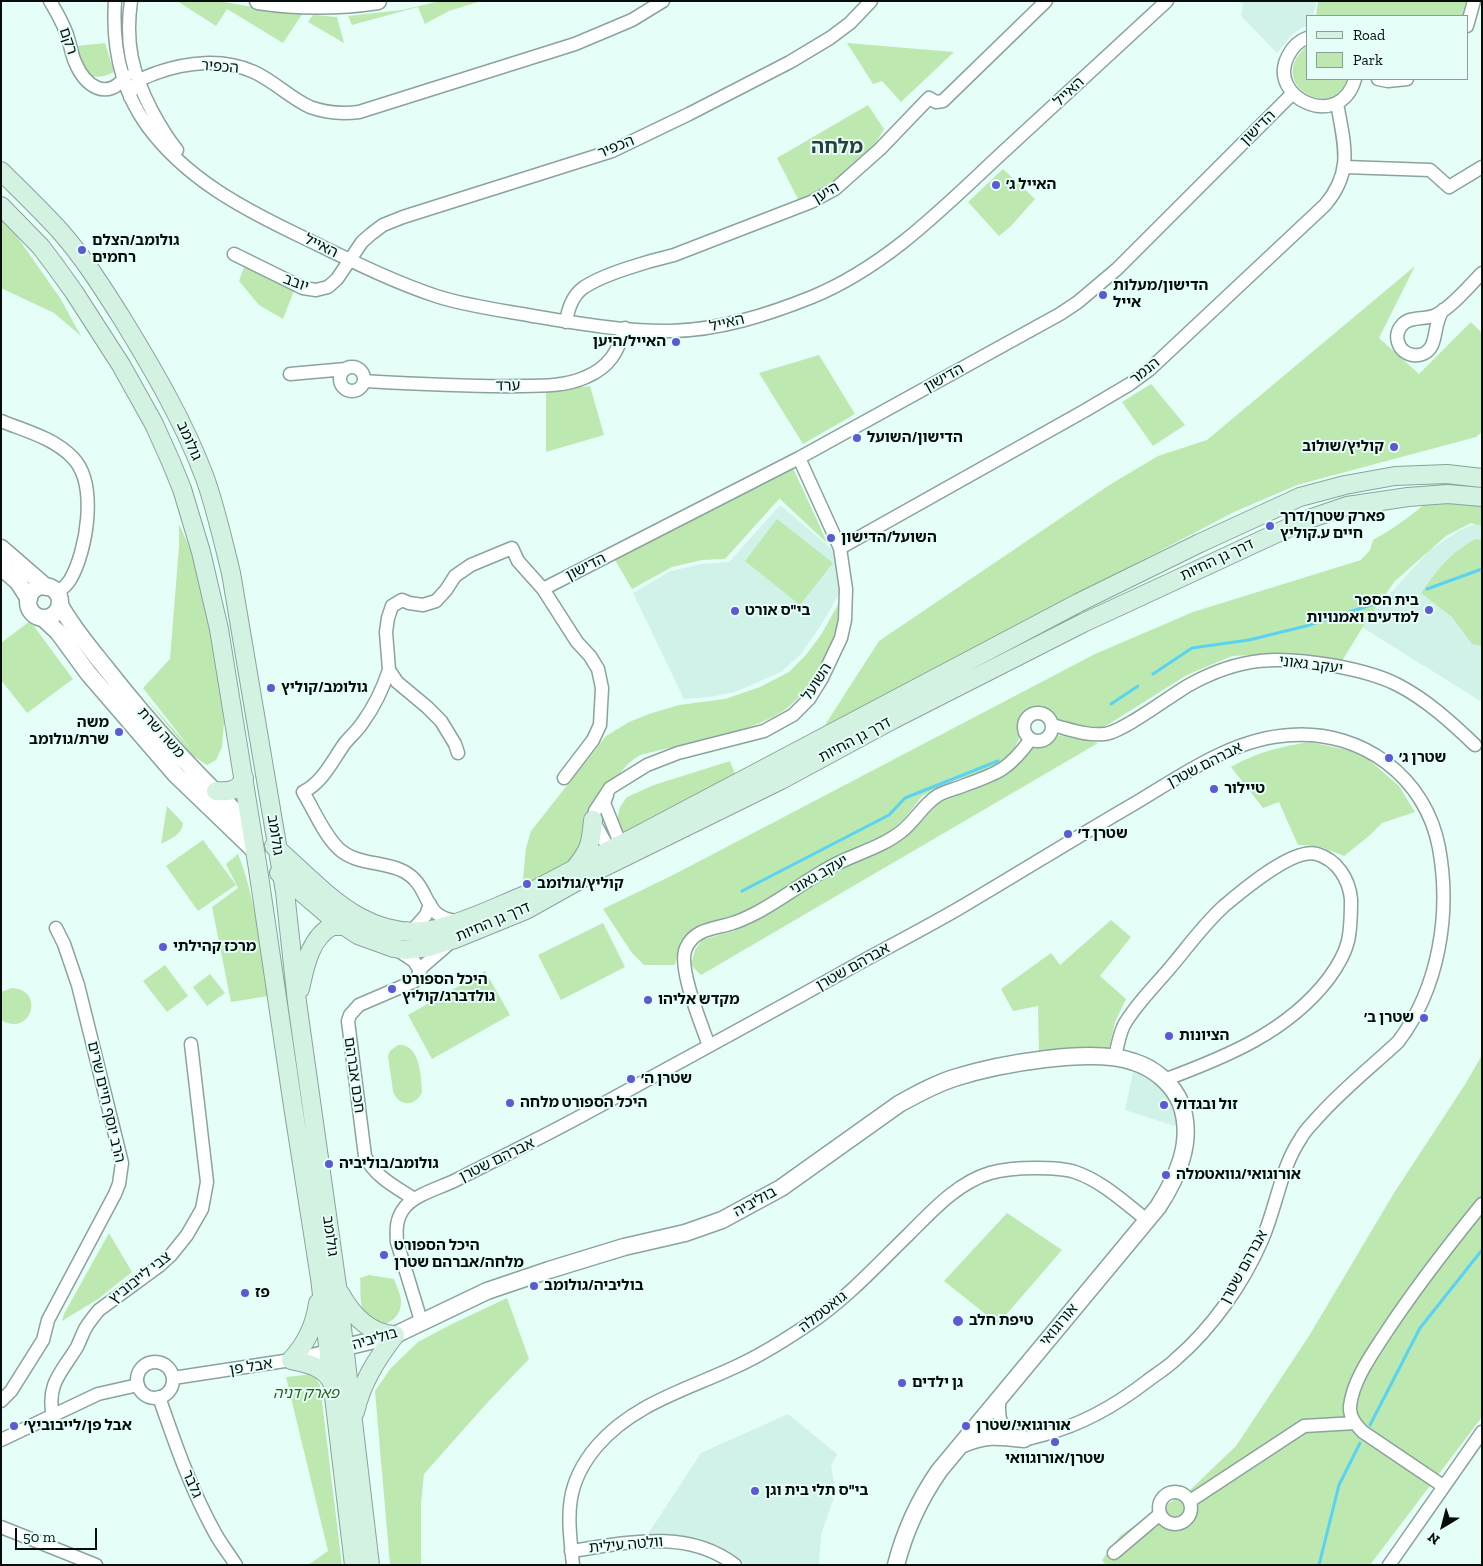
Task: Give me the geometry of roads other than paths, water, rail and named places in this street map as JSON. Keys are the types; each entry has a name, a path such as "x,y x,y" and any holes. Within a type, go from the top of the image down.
{"main road":[{"name":"גולומב","path":"1,171 60,230 95,278 143,352 176,412 195,452 210,494 231,573 282,875 297,1002 337,1286 336,1350 332,1382 354,1565"},
{"name":"גולומב","path":"1,206 41,247 74,292 121,365 154,424 171,462 194,526 219,629 244,778 320,1278 352,1425 370,1565"},
{"path":"1464,475 1473,474 1482,469"},
{"name":"דרך גן החיות","path":"255,851 342,926 371,941 394,948 416,949 455,939 526,910 592,873 616,853 1078,603 1300,497 1345,485 1395,476 1426,474 1464,475 1482,478"},
{"name":"דרך גן החיות","path":"277,848 339,904 360,918 384,928 412,932 433,930 461,921 524,895 575,868 616,853 780,780 892,720 1083,623 1303,521 1347,506 1408,497 1448,494 1482,497"},
{"path":"216,792 234,790 242,783 244,778"},
{"path":"575,868 584,857 590,845 593,820"},
{"name":"משה שרת","path":"250,825 277,848"},
{"path":"297,1002 308,959 316,941 328,928 342,926"},
{"path":"320,1278 317,1312 312,1328 306,1341 291,1360 325,1371 332,1382"},
{"path":"337,1286 346,1304 360,1320 380,1334 395,1335"},
{"path":"352,1425 365,1380 380,1354 395,1335"}],"street":[{"name":"רקם","path":"50,1 67,36 80,72 95,86 104,90 116,87 133,87"},
{"name":"האייל","path":"115,1 116,47 133,87 173,146 204,183 251,212 350,261 437,296 482,307 566,322 667,331 701,329 726,324 794,304 847,281 893,250 942,210 1167,1"},
{"name":"האייל","path":"130,1 128,31 133,87"},
{"path":"258,1 307,6 353,5 378,1"},
{"name":"הכפיר","path":"132,63 148,69 166,70 198,64 230,65 255,73 309,106 334,113 359,112 575,44 632,20 663,1"},
{"name":"הכפיר","path":"350,261 362,242 383,225 612,151 690,114 782,66 830,38 850,23 871,1"},
{"name":"היען","path":"566,322 571,302 582,289 600,279 674,255 811,202 835,190 866,162 929,98 936,102 943,101 1046,1"},
{"path":"1468,22 1474,1"},
{"path":"1306,38 1292,49 1286,60 1285,75 1288,87 1293,94 1306,104 1324,107 1345,98 1353,88 1355,80"},
{"name":"הכפיר","path":"133,87 166,70"},
{"path":"1383,80 1397,80"},
{"name":"הדישון","path":"543,590 799,458 1060,314 1078,302 1116,269 1293,94"},
{"name":"הנמר","path":"840,548 1086,410 1149,370 1325,205 1334,194 1345,167 1345,151 1337,103"},
{"path":"1345,167 1430,170 1449,187 1482,167"},
{"name":"יובב","path":"234,254 302,288 316,290 328,287 337,279 350,261"},
{"path":"1443,310 1482,273"},
{"name":"ערד","path":"364,381 488,387 545,386 570,382 586,378 602,368 618,349 625,328"},
{"path":"290,374 354,367 360,369 364,377 362,385 356,390 352,391 342,385 341,377 346,369"},
{"path":"1,421 47,439 62,448 74,459 82,472 86,486 88,506 85,532 75,570 69,582 54,595"},
{"name":"השועל","path":"593,820 595,811 610,788 647,765 678,753 764,731 793,715 809,699 834,656 845,620 846,589 840,548 799,458"},
{"name":"משה שרת","path":"1,548 54,595 76,630 165,739 250,825"},
{"path":"461,921 450,921 437,915 421,887 403,871 361,860 339,849 303,792 313,787 345,743 363,723 384,684 388,670 386,632 392,606 402,600 423,605 436,601 455,576 471,565 512,548 518,561 543,590 577,642 590,656 598,669 602,688 600,725 593,740 564,778"},
{"path":"1,567 18,582 29,599"},
{"path":"34,590 54,595 57,612 53,616 43,618 36,616 31,611 29,599 34,590"},
{"name":"משה שרת","path":"43,618 58,632 113,703 176,775 255,851"},
{"name":"יעקב גאוני","path":"1052,725 1093,734 1106,734 1130,722 1189,685 1228,668 1267,660 1303,660 1375,675 1398,684 1448,719 1476,746"},
{"path":"388,670 397,682 428,707 441,721 455,744 458,753"},
{"path":"1032,714 1048,716 1052,725 1051,734 1045,739 1036,741 1031,739 1024,728 1028,717 1032,714"},
{"name":"אברהם שטרן","path":"422,1324 397,1242 396,1229 400,1214 406,1205 414,1199 546,1135 960,908 1201,764 1225,752 1247,744 1292,734 1336,740 1356,745 1376,755 1397,771 1409,784 1433,825 1441,862 1444,888 1440,941 1421,1006 1398,1042 1327,1108 1301,1137 1284,1170 1262,1240 1232,1294 1205,1330 1176,1360 1106,1410 1061,1430 1024,1439"},
{"name":"יעקב גאוני","path":"709,1046 686,977 685,950 690,940 708,928 734,923 753,914 825,869 903,831 928,803 938,795 997,773 1020,753 1031,739"},
{"path":"610,788 604,802 614,827 616,853"},
{"path":"593,820 616,853"},
{"path":"1115,1058 1124,1026 1136,1008 1223,907 1279,865 1296,855 1315,853 1332,862 1348,884 1351,920 1348,942 1342,957 1316,995 1300,1010 1265,1035 1238,1050 1164,1080"},
{"path":"412,932 426,915 430,904"},
{"name":"הרב יוסף חיים שרים","path":"1,1401 10,1391 44,1340 48,1320 115,1194 121,1176 122,1163 78,985 64,944 56,928"},
{"name":"חכם אברהם","path":"414,1199 377,1173 365,1156 348,1029 350,1015 359,1005 410,984 418,978 420,971 455,939"},
{"path":"394,948 414,961 420,971"},
{"name":"צבי לייבוביץ","path":"53,1416 52,1392 54,1382 92,1319 99,1310 159,1266 171,1254 187,1235 202,1209 207,1182 191,1044"},
{"name":"בוליביה","path":"336,1350 395,1335 422,1324 487,1291 509,1283 584,1258 692,1231 731,1216 781,1188 899,1104 952,1079 1027,1062 1103,1056 1135,1062 1151,1069 1164,1080"},
{"name":"אורוגואי","path":"896,1565 904,1536 926,1489 957,1448 1158,1207 1176,1176 1181,1162 1186,1134 1186,1117 1173,1089 1164,1080"},
{"name":"גואטמלה","path":"573,1565 568,1508 577,1477 596,1447 619,1423 648,1406 766,1352 805,1327 845,1296 948,1198 974,1180 989,1173 1020,1169 1056,1168 1075,1172 1101,1186 1147,1220"},
{"path":"1443,1486 1373,1440 1355,1423 1350,1413 1353,1394 1361,1373 1373,1352 1401,1309 1482,1204"},
{"name":"אבל פן","path":"173,1378 291,1360 336,1350"},
{"path":"154,1361 166,1365 173,1378 172,1387 158,1398 142,1393 137,1377 139,1371 148,1363 154,1361"},
{"path":"1,1440 98,1394 138,1385"},
{"path":"1000,1396 998,1410 1001,1423 1010,1435 1024,1439"},
{"name":"גלבר","path":"158,1398 179,1454 206,1514 216,1534 236,1565"},
{"path":"1190,1501 1304,1426 1355,1423"},
{"path":"1389,1565 1482,1432"},
{"path":"957,1448 980,1437 1002,1436 1024,1439"},
{"path":"1182,1493 1190,1501 1191,1511 1189,1516 1181,1523 1166,1522 1160,1514 1159,1503 1166,1494 1182,1493"},
{"path":"1114,1553 1160,1514"},
{"path":"1,1527 96,1565"},
{"name":"וולטה עילית","path":"571,1551 636,1541 680,1542 713,1551 735,1565"}],"waterway":[{"path":"1427,589 1482,569"},
{"path":"1153,674 1192,648 1249,640 1306,626 1399,596"},
{"path":"1111,704 1138,686"},
{"path":"742,891 889,815 905,798 998,761"},
{"path":"1370,1425 1420,1328 1482,1250"},
{"path":"1319,1565 1339,1485 1360,1443"}],"place":[{"name":"האייל ג׳","path":"996,185"},
{"name":"גולומב/הצלם רחמים","path":"82,250"},
{"name":"הדישון/מעלות אייל","path":"1103,295"},
{"name":"האייל/היען","path":"676,342"},
{"name":"הדישון/השועל","path":"857,438"},
{"name":"קוליץ/שולוב","path":"1394,447"},
{"name":"פארק שטרן/דרך חיים ע.קוליץ","path":"1270,526"},
{"name":"השועל/הדישון","path":"831,538"},
{"name":"בית הספר למדעים ואמנויות","path":"1429,610"},
{"name":"בי\"ס אורט","path":"735,611"},
{"name":"גולומב/קוליץ","path":"271,688"},
{"name":"משה שרת/גולומב","path":"119,732"},
{"name":"שטרן ג׳","path":"1389,758"},
{"name":"טיילור","path":"1214,789"},
{"name":"שטרן ד׳","path":"1068,834"},
{"name":"קוליץ/גולומב","path":"527,884"},
{"name":"מרכז קהילתי","path":"163,947"},
{"name":"היכל הספורט גולדברג/קוליץ","path":"392,989"},
{"name":"מקדש אליהו","path":"648,1000"},
{"name":"שטרן ב׳","path":"1424,1018"},
{"name":"הציונות","path":"1169,1036"},
{"name":"שטרן ה׳","path":"631,1079"},
{"name":"היכל הספורט מלחה","path":"510,1103"},
{"name":"זול ובגדול","path":"1164,1105"},
{"name":"גולומב/בוליביה","path":"329,1164"},
{"name":"אורוגואי/גוואטמלה","path":"1166,1175"},
{"name":"היכל הספורט מלחה/אברהם שטרן","path":"384,1255"},
{"name":"בוליביה/גולומב","path":"534,1286"},
{"name":"פז","path":"245,1293"},
{"name":"טיפת חלב","path":"958,1321"},
{"name":"גן ילדים","path":"902,1383"},
{"name":"אבל פן/לייבוביץ׳","path":"14,1426"},
{"name":"אורוגואי/שטרן","path":"966,1426"},
{"name":"שטרן/אורוגוואי","path":"1055,1442"},
{"name":"בי\"ס תלי בית וגן","path":"755,1491"}],"district":[{"name":"מלחה","path":"837,147"}],"park label":[{"name":"פארק דניה","path":"306,1394"}]}
